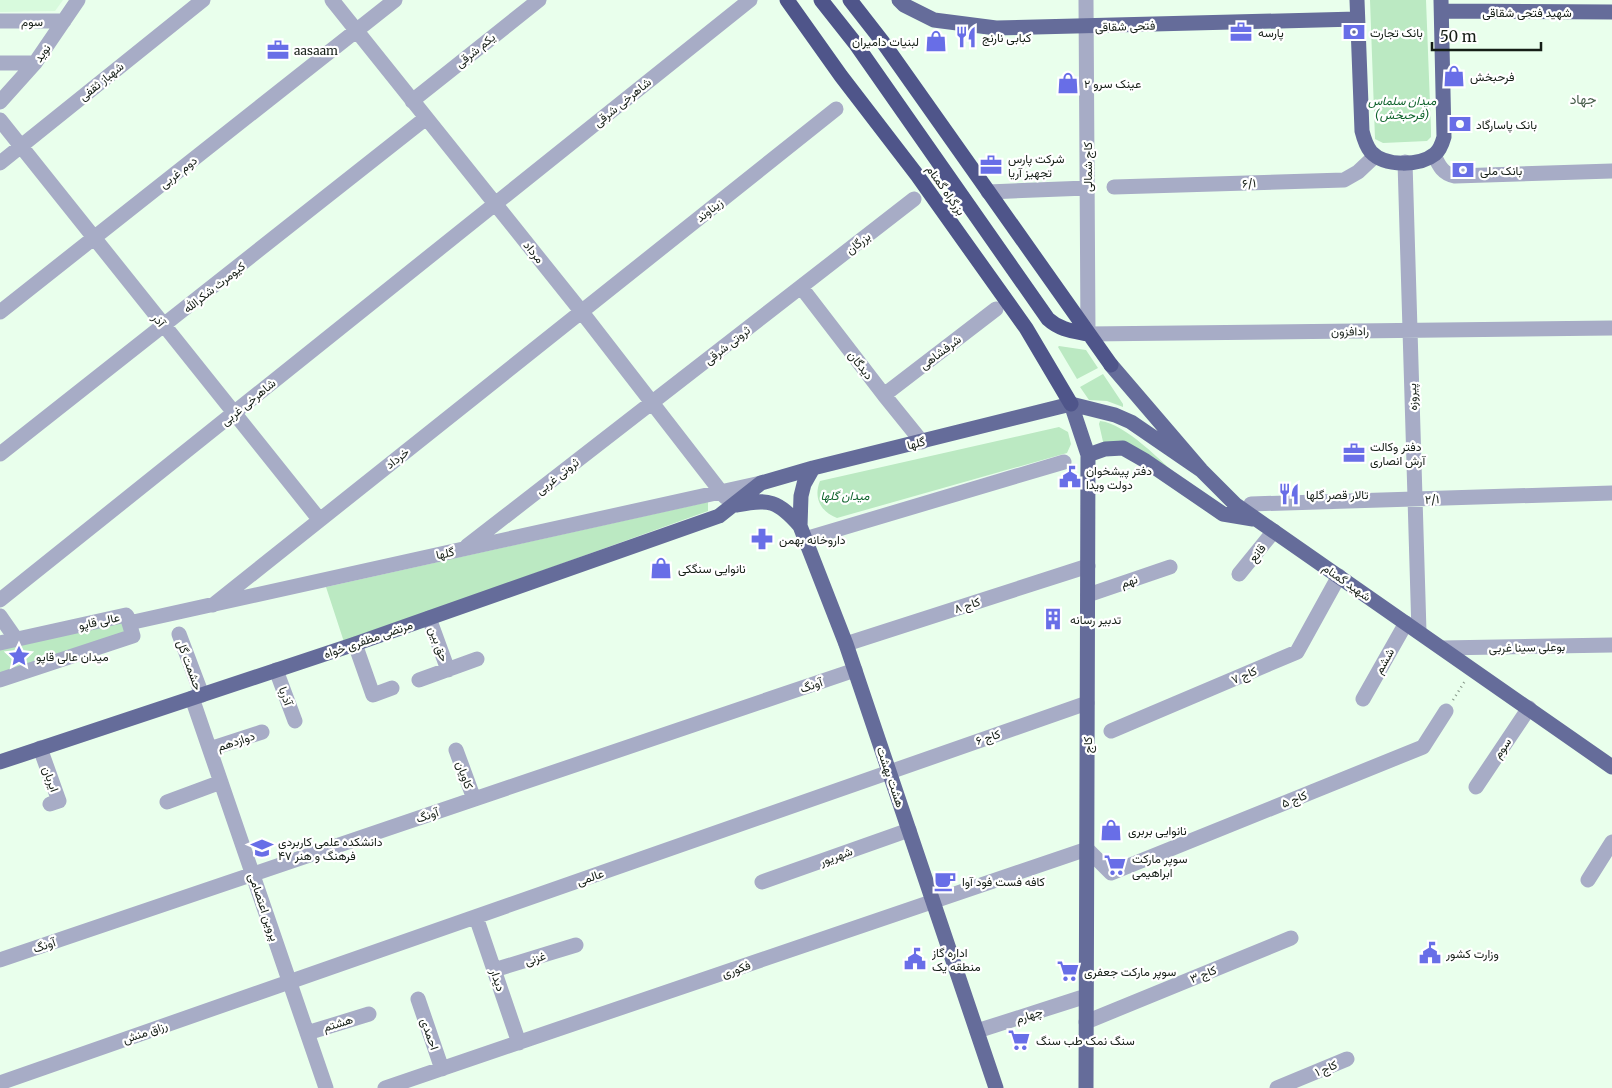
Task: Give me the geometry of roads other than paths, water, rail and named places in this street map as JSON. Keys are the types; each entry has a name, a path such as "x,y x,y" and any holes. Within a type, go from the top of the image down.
{"highway":[{"name":"بزرگراه گمنام","path":"787,0 841,76 917,175 1026,328 1071,404"},
{"path":"821,0 855,44 1048,319 1055,326 1088,334"},
{"path":"850,0 882,41 1111,365"}],"main road":[{"name":"فتحی شقاقی","path":"899,0 904,5 934,20 952,24 996,28 1357,19"},
{"path":"1357,0 1362,131 1367,146 1375,156 1387,161 1420,161 1434,155 1439,150 1444,137 1441,6"},
{"name":"شهید فتحی شقاقی","path":"1441,6 1612,12"},
{"name":"شهید گمنام","path":"1111,365 1201,470 1236,504 1612,767"},
{"name":"گلها","path":"733,506 761,483 813,468 1071,404"},
{"name":"کاج","path":"1071,404 1088,455 1086,1088"},
{"path":"1071,404 1115,414 1131,422 1201,470"},
{"path":"1088,455 1105,449 1123,448 1144,460 1223,514 1257,519"},
{"name":"هشت بهشت","path":"813,468 804,484 801,496 803,532 846,644 996,1088"},
{"path":"733,506 758,500 770,502 785,511 803,532"},
{"name":"مرتضی مظفری خواه","path":"0,762 355,644 718,516 733,506"}],"street":[{"name":"نوید","path":"0,102 35,63 78,0"},
{"name":"شهباز ثقفی","path":"0,163 202,0"},
{"name":"مرداد","path":"332,0 581,311 733,506"},
{"name":"دوم غربی","path":"0,312 395,0"},
{"name":"یکم شرقی","path":"412,100 538,0"},
{"name":"شاهرخی شرقی","path":"495,204 750,0"},
{"name":"کاج شمالی","path":"1086,0 1088,334"},
{"name":"سوم","path":"0,21 64,21"},
{"path":"0,63 35,63"},
{"name":"زیناوند","path":"581,311 836,108"},
{"name":"کیومرث شکرالله","path":"0,454 426,118"},
{"name":"آذر","path":"0,120 319,519"},
{"path":"1434,155 1441,168 1448,174 1455,176 1612,171"},
{"name":"۶/۱","path":"1114,187 1344,180 1358,172 1375,156"},
{"name":"پیروزه","path":"1405,162 1419,632"},
{"path":"988,192 1087,188"},
{"name":"بزرگان","path":"801,287 914,199"},
{"name":"شاهرخی غربی","path":"0,600 495,204"},
{"name":"دیدگان","path":"801,287 922,442"},
{"name":"ثروتی شرقی","path":"653,402 801,287"},
{"name":"شرفشاهی","path":"884,395 996,310"},
{"name":"خرداد","path":"213,605 581,311"},
{"name":"رادافزون","path":"1088,334 1612,328"},
{"name":"ثروتی غربی","path":"462,550 653,402"},
{"path":"803,532 1064,462"},
{"name":"گلها","path":"129,624 761,483"},
{"name":"۲/۱","path":"1251,504 1612,493"},
{"name":"قانع","path":"1239,574 1274,531"},
{"name":"کاج ۸","path":"846,644 1088,566"},
{"name":"نهم","path":"1088,595 1170,567"},
{"name":"کاج ۷","path":"1110,731 1297,652 1339,576"},
{"name":"عالی قاپو","path":"0,643 126,615 132,637 0,680"},
{"path":"0,616 16,639"},
{"name":"حق بین","path":"429,618 448,670"},
{"name":"ششم","path":"1363,699 1406,623"},
{"name":"حشمت گل","path":"179,634 197,697"},
{"path":"355,644 373,695 392,688"},
{"name":"بوعلی سینا غربی","path":"1442,648 1612,645"},
{"path":"419,680 477,659"},
{"name":"آذربا","path":"276,670 295,722"},
{"name":"آونگ","path":"0,960 855,670"},
{"name":"پروین اعتصامی","path":"197,697 210,749 326,1088"},
{"name":"کاج ۶","path":"890,772 1087,703"},
{"name":"سوم","path":"1476,788 1529,708"},
{"name":"کاج ۵","path":"1087,849 1111,873 1423,747 1446,711"},
{"name":"دوازدهم","path":"210,749 262,732"},
{"name":"ایربان","path":"40,748 59,801 50,804"},
{"name":"کاویان","path":"456,750 474,799"},
{"name":"عالمی","path":"290,981 890,772"},
{"path":"167,802 221,782"},
{"name":"شهریور","path":"762,882 909,830"},
{"path":"1588,880 1612,842"},
{"name":"فکوری","path":"385,1088 1087,849"},
{"name":"دیدار","path":"476,917 520,1042"},
{"name":"کاج ۳","path":"1086,1022 1291,938"},
{"name":"غزنی","path":"494,970 576,946"},
{"name":"رزاق منش","path":"0,1082 290,981"},
{"name":"چهارم","path":"977,1031 1080,998"},
{"name":"احمدی","path":"418,999 442,1069"},
{"name":"هشتم","path":"307,1033 369,1014"},
{"name":"کاج ۱","path":"1277,1088 1347,1059"}],"place":[{"name":"پارسه","path":"1241,32"},
{"name":"بانک تجارت","path":"1354,32"},
{"name":"کبابی نارنج","path":"966,37"},
{"name":"لبنیات دامیران","path":"936,41"},
{"name":"aasaam","path":"278,50"},
{"name":"فرحبخش","path":"1454,76"},
{"name":"عینک سرو ۲","path":"1068,83"},
{"name":"بانک پاسارگاد","path":"1460,124"},
{"name":"شرکت پارس تجهیز آریا","path":"991,165"},
{"name":"بانک ملی","path":"1463,170"},
{"name":"دفتر وکالت آرش انصاری","path":"1354,453"},
{"name":"دفتر پیشخوان دولت ویدا","path":"1070,477"},
{"name":"تالار قصر گلها","path":"1289,494"},
{"name":"داروخانه بهمن","path":"762,539"},
{"name":"نانوایی سنگکی","path":"661,568"},
{"name":"تدبیر رسانه","path":"1053,619"},
{"name":"میدان عالی قاپو","path":"19,656"},
{"name":"نانوایی بربری","path":"1111,830"},
{"name":"دانشکده علمی کاربردی فرهنگ و هنر ۴۷","path":"262,848"},
{"name":"سوپر مارکت ابراهیمی","path":"1115,865"},
{"name":"کافه فست فود آوا","path":"945,881"},
{"name":"وزارت کشور","path":"1430,953"},
{"name":"اداره گاز منطقه یک","path":"915,959"},
{"name":"سوپر مارکت جعفری","path":"1068,971"},
{"name":"سنگ نمک طب سنگ","path":"1019,1040"}],"district":[{"name":"جهاد","path":"1583,99"}],"park label":[{"name":"میدان سلماس (فرحبخش)","path":"1402,107"},
{"name":"میدان گلها","path":"845,495"}]}
